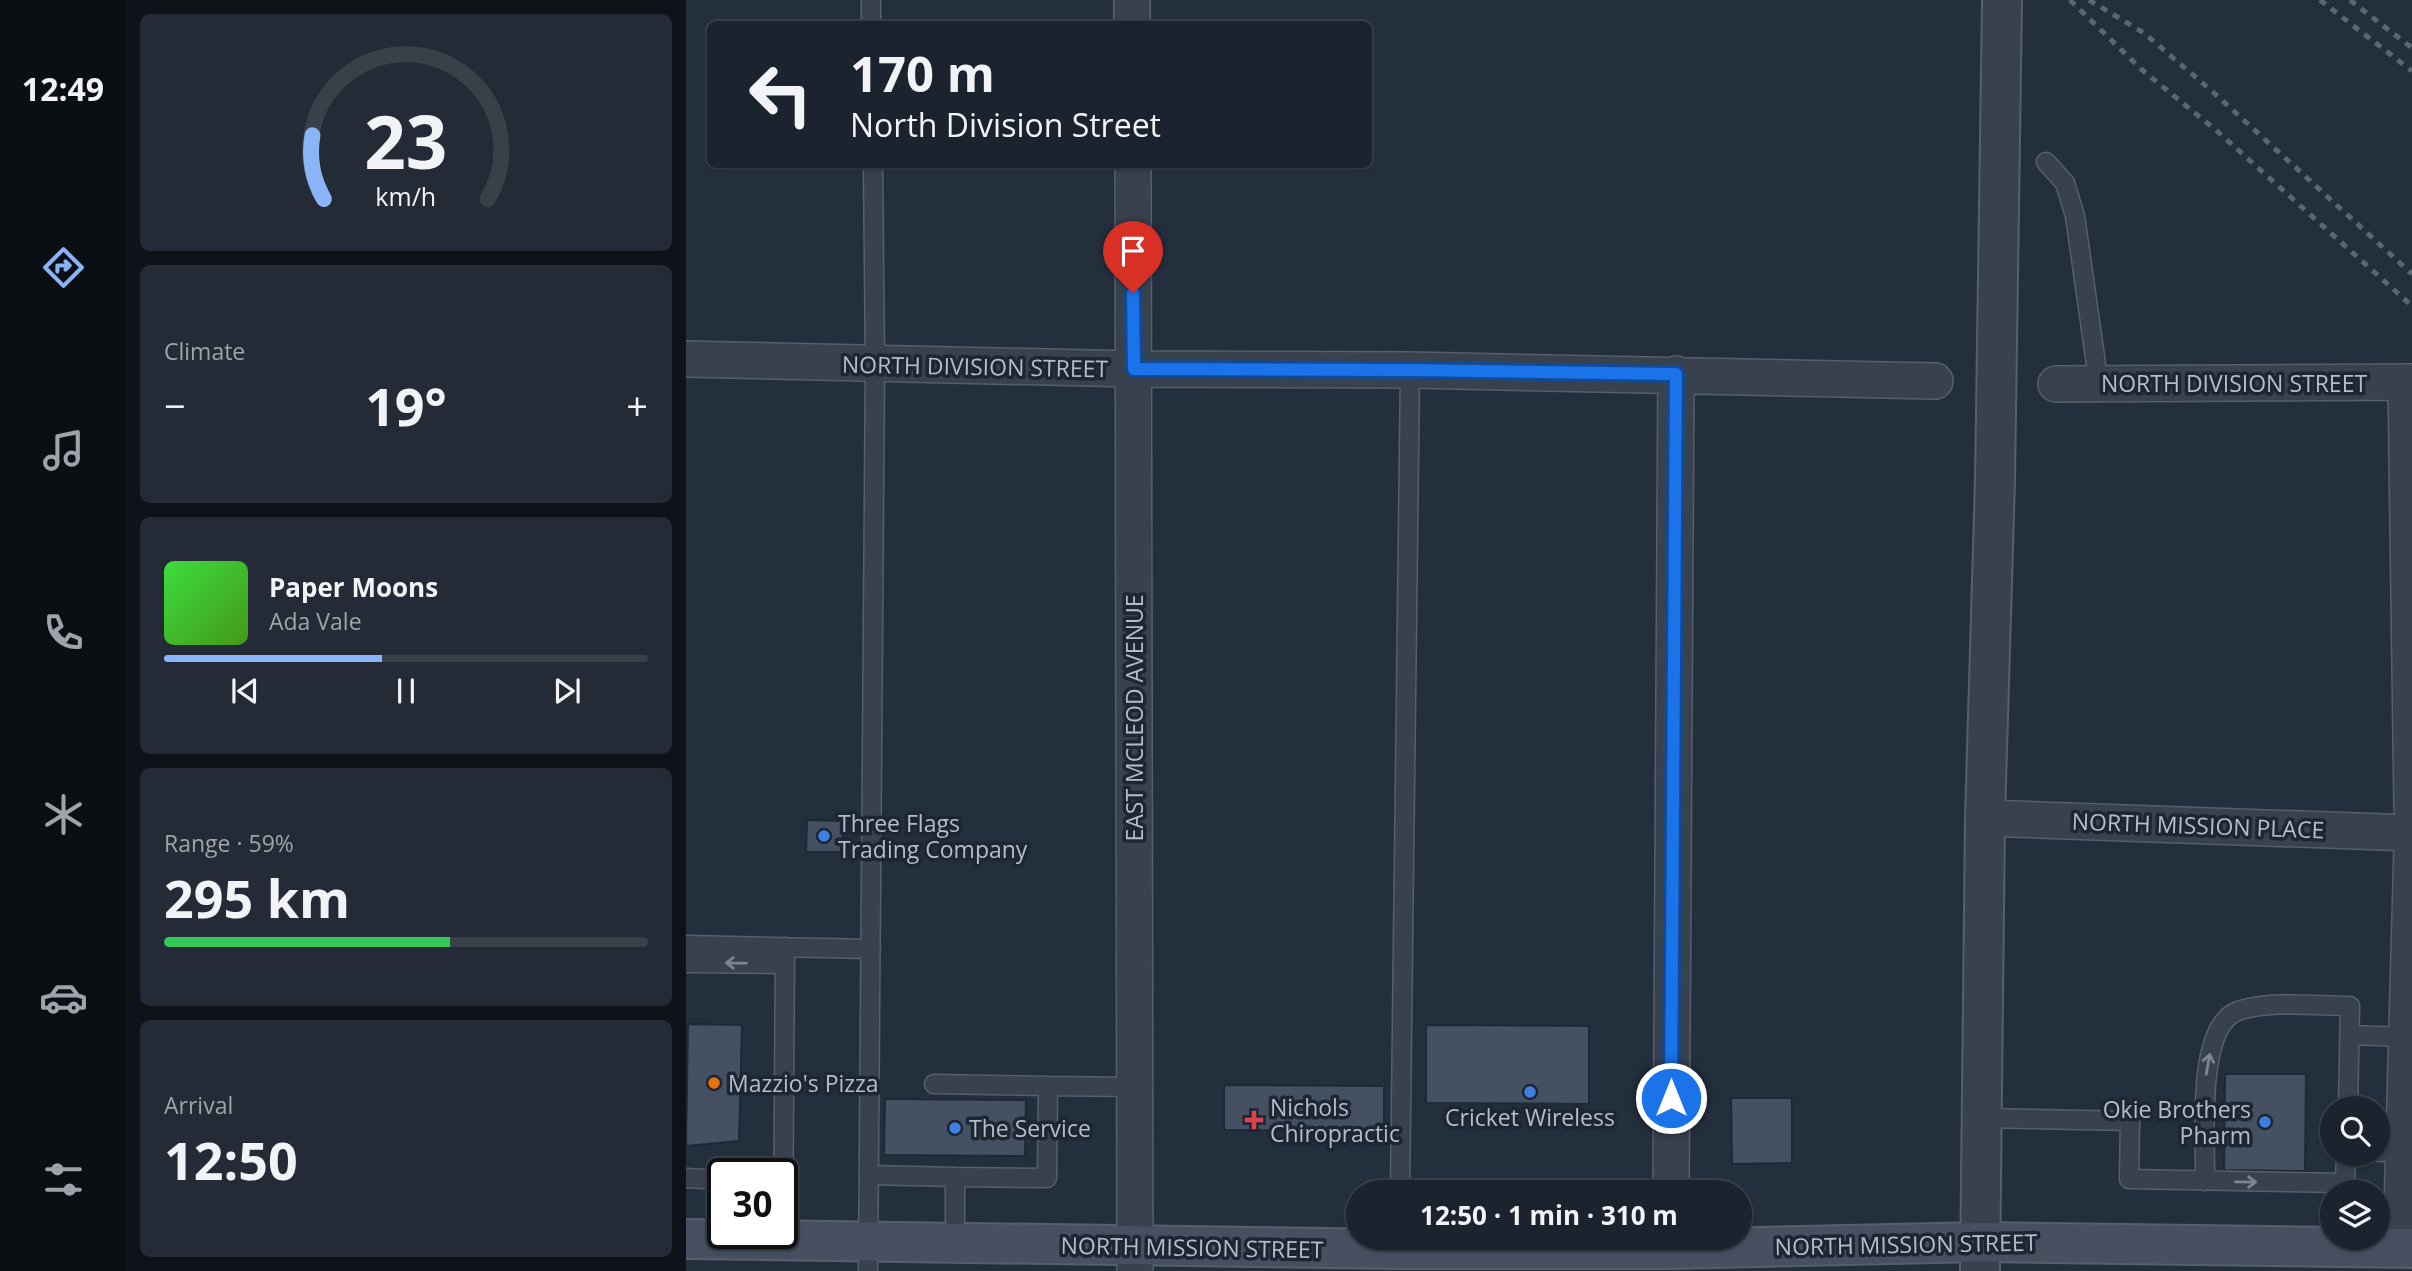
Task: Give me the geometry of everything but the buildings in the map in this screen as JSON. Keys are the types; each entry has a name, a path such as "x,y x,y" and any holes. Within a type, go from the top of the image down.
{"main road":[{"name":"NORTH MISSION STREET","path":"686,1239 707,1239"},
{"name":"NORTH MISSION STREET","path":"798,1244 868,1256 955,1244 1136,1259 1400,1253 1462,1260 1569,1260 1670,1253 1981,1256 2406,1248"}],"street":[{"path":"1132,0 1132,21"},
{"path":"1981,1256 1985,818 1995,480 2002,0"},
{"name":"EAST MCLEOD AVENUE","path":"1133,168 1136,1259"},
{"name":"NORTH DIVISION STREET","path":"686,359 1134,369 1676,374 1935,381"},
{"path":"1671,1180 1676,374"},
{"path":"2409,382 2412,809"},
{"name":"NORTH DIVISION STREET","path":"2056,384 2409,382"},
{"name":"NORTH MISSION PLACE","path":"1985,818 2412,833"},
{"path":"2406,1248 2391,1152 2406,1037 2412,845"}],"lane":[{"path":"871,0 872,21"},
{"path":"2046,162 2065,183 2075,216 2099,385"},
{"path":"868,1256 875,364 873,168"},
{"path":"1401,1180 1410,370"},
{"path":"686,945 785,956"},
{"path":"686,963 871,949"},
{"path":"783,1158 785,956"},
{"path":"2205,1181 2206,1076 2215,1035 2222,1021 2237,1011 2268,1006 2350,1006 2348,1096"},
{"path":"2350,1035 2406,1037"},
{"path":"934,1084 1135,1087"},
{"path":"869,1175 1046,1178 1048,1086"},
{"path":"1982,1118 2130,1121 2129,1179 2346,1183 2346,1166"},
{"path":"955,1177 955,1244"},
{"path":"686,1178 707,1179"}],"railway":[{"path":"2070,0 2141,69 2217,131 2412,306"},
{"path":"2089,0 2144,33 2213,92 2412,274"},
{"path":"2320,0 2412,71"},
{"path":"2350,0 2412,48"}],"place":[{"name":"Three Flags Trading Company","path":"824,836"},
{"name":"Mazzio's Pizza","path":"714,1083"},
{"name":"Cricket Wireless","path":"1530,1092"},
{"name":"Nichols Chiropractic","path":"1254,1120"},
{"name":"Okie Brothers Pharm","path":"2265,1122"},
{"name":"The Service","path":"955,1128"}],"route":[{"path":"1133,293 1134,369 1676,374 1671,1098"}]}
